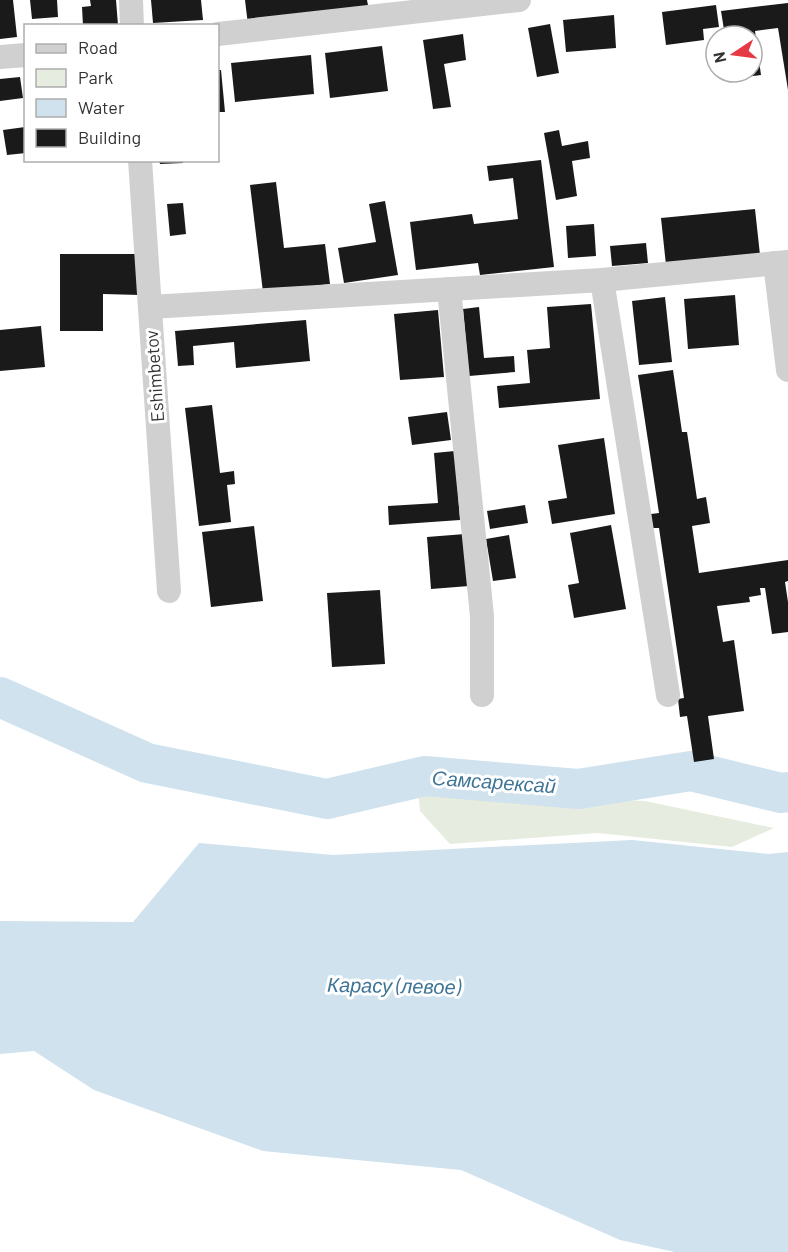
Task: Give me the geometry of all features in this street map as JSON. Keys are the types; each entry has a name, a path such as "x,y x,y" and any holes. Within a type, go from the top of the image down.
{"street":[{"path":"131,0 132,24"},
{"path":"219,34 519,0"},
{"path":"0,57 24,55"},
{"name":"Eshimbetov","path":"141,162 169,591"},
{"path":"150,307 602,280 782,263 788,370"},
{"path":"602,280 668,695"},
{"path":"449,289 482,616 482,695"}],"green space":[{"path":"418,791 645,801 774,828 732,847 598,833 450,844 420,811"}],"water":[{"name":"Карасу (левое)","path":"632,840 769,854 788,852 788,1252 675,1252 620,1240 461,1170 263,1151 94,1090 34,1051 0,1054 0,921 133,922 199,843 333,855"}],"building":[{"path":"0,0 13,0 17,37 0,39"},
{"path":"30,0 57,0 58,17 32,19"},
{"path":"90,0 116,0 118,24 83,24 82,7 91,6"},
{"path":"151,0 201,0 203,20 153,23"},
{"path":"245,0 367,0 369,11 248,25"},
{"path":"788,3 788,90 778,28 764,30 764,24 723,24 721,11"},
{"path":"716,5 719,24 704,24 704,40 666,45 662,12"},
{"path":"614,15 616,48 566,52 563,20"},
{"path":"550,24 559,73 537,77 528,28"},
{"path":"463,34 466,60 444,64 451,107 433,109 423,40"},
{"path":"382,46 388,91 330,98 325,53"},
{"path":"311,55 314,94 235,102 231,63"},
{"path":"219,70 221,70 225,112 219,112"},
{"path":"20,77 23,98 0,101 0,79"},
{"path":"24,127 24,153 7,155 3,130"},
{"path":"559,130 562,146 588,141 590,158 572,161 577,196 556,200 544,133"},
{"path":"541,160 554,267 480,275 478,263 416,270 410,222 472,214 474,224 518,219 513,178 489,181 487,166"},
{"path":"160,162 183,162 183,163 160,164"},
{"path":"276,182 284,248 325,244 330,284 263,292 250,185"},
{"path":"385,201 398,275 344,283 338,248 376,242 369,204"},
{"path":"183,203 186,234 170,236 167,204"},
{"path":"755,209 760,255 666,265 661,218"},
{"path":"594,224 596,256 568,258 566,226"},
{"path":"646,243 648,263 612,266 610,246"},
{"path":"60,254 140,254 140,295 103,294 103,331 60,331"},
{"path":"735,295 739,345 688,349 684,299"},
{"path":"665,297 672,362 639,365 632,301"},
{"path":"591,304 600,399 499,408 497,386 530,383 527,350 550,348 547,307"},
{"path":"479,307 484,358 514,356 515,372 469,376 463,309"},
{"path":"438,310 444,377 400,380 394,314"},
{"path":"306,320 310,361 236,368 234,342 193,346 194,365 178,366 175,331"},
{"path":"41,326 45,367 0,371 0,330"},
{"path":"673,370 682,432 687,432 697,499 706,497 710,523 692,526 699,573 788,560 788,581 785,582 788,632 772,634 765,588 760,588 761,595 749,597 750,602 717,606 723,642 734,640 744,711 708,716 714,759 694,762 687,716 680,717 678,699 684,698 659,528 652,528 651,514 659,513 638,375"},
{"path":"212,405 220,473 234,471 235,484 227,485 231,522 199,526 185,408"},
{"path":"447,412 451,440 412,445 408,417"},
{"path":"604,438 615,514 552,524 548,501 567,498 558,445"},
{"path":"455,451 460,520 389,525 388,506 438,503 434,453"},
{"path":"525,505 528,523 490,529 487,511"},
{"path":"611,525 626,609 574,618 568,585 579,583 570,533"},
{"path":"254,526 263,601 211,607 202,532"},
{"path":"465,534 469,586 431,589 427,537"},
{"path":"509,535 516,578 493,581 486,539"},
{"path":"380,590 385,664 332,667 327,593"}],"waterway":[{"name":"Самсарексай","path":"0,697 147,763 327,799 425,776 578,789 691,771 781,793 788,792"}]}
